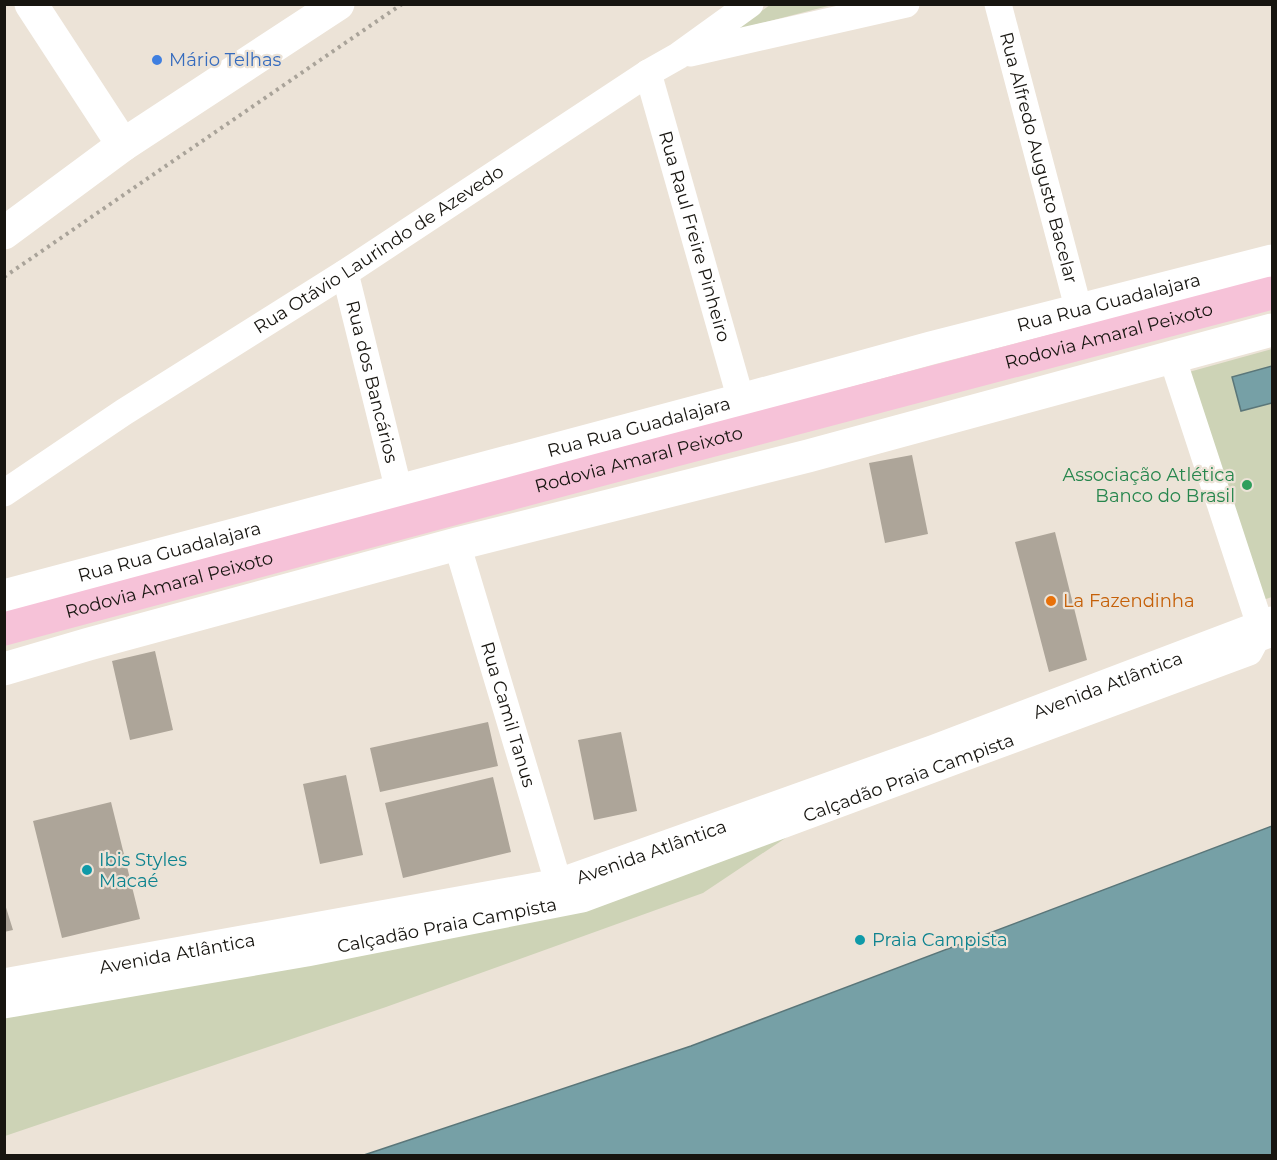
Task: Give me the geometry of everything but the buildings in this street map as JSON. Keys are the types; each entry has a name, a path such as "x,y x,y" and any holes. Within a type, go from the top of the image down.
{"highway":[{"name":"Rodovia Amaral Peixoto","path":"4,629 1272,293"}],"street":[{"path":"31,4 123,145"},
{"path":"4,233 123,145 338,4"},
{"name":"Rua Otávio Laurindo de Azevedo","path":"4,493 124,412 345,273 648,73 678,56 750,4"},
{"path":"678,56 906,4"},
{"name":"Rua Alfredo Augusto Bacelar","path":"998,4 1079,311"},
{"name":"Rua Raul Freire Pinheiro","path":"648,73 741,400"},
{"name":"Rua Rua Guadalajara","path":"4,596 932,348 1272,261"},
{"name":"Rua dos Bancários","path":"345,273 399,491"},
{"path":"4,669 100,640 457,544 808,456 1272,330"},
{"path":"1172,357 1269,628"},
{"name":"Rua Camil Tanus","path":"457,544 559,885"},
{"name":"Avenida Atlântica","path":"4,985 559,885 936,751 1269,628"},
{"name":"Calçadão Praia Campista","path":"4,1005 307,953 582,899 1249,652 1256,639 1269,628"}],"path":[{"path":"4,277 402,4"}],"green space":[{"path":"770,5 832,5 735,30"},
{"name":"Associação Atlética Banco do Brasil","path":"1272,349 1272,597 1257,602 1189,372"},
{"path":"796,831 703,893 386,1007 5,1136 4,1012"}],"water":[{"path":"1272,366 1272,403 1241,411 1232,377"},
{"path":"1272,826 1272,1155 364,1155 691,1046"}],"place":[{"name":"Mário Telhas","path":"157,60"},
{"name":"Associação Atlética Banco do Brasil","path":"1247,485"},
{"name":"La Fazendinha","path":"1051,601"},
{"name":"Ibis Styles Macaé","path":"87,870"},
{"name":"Praia Campista","path":"860,940"}]}
